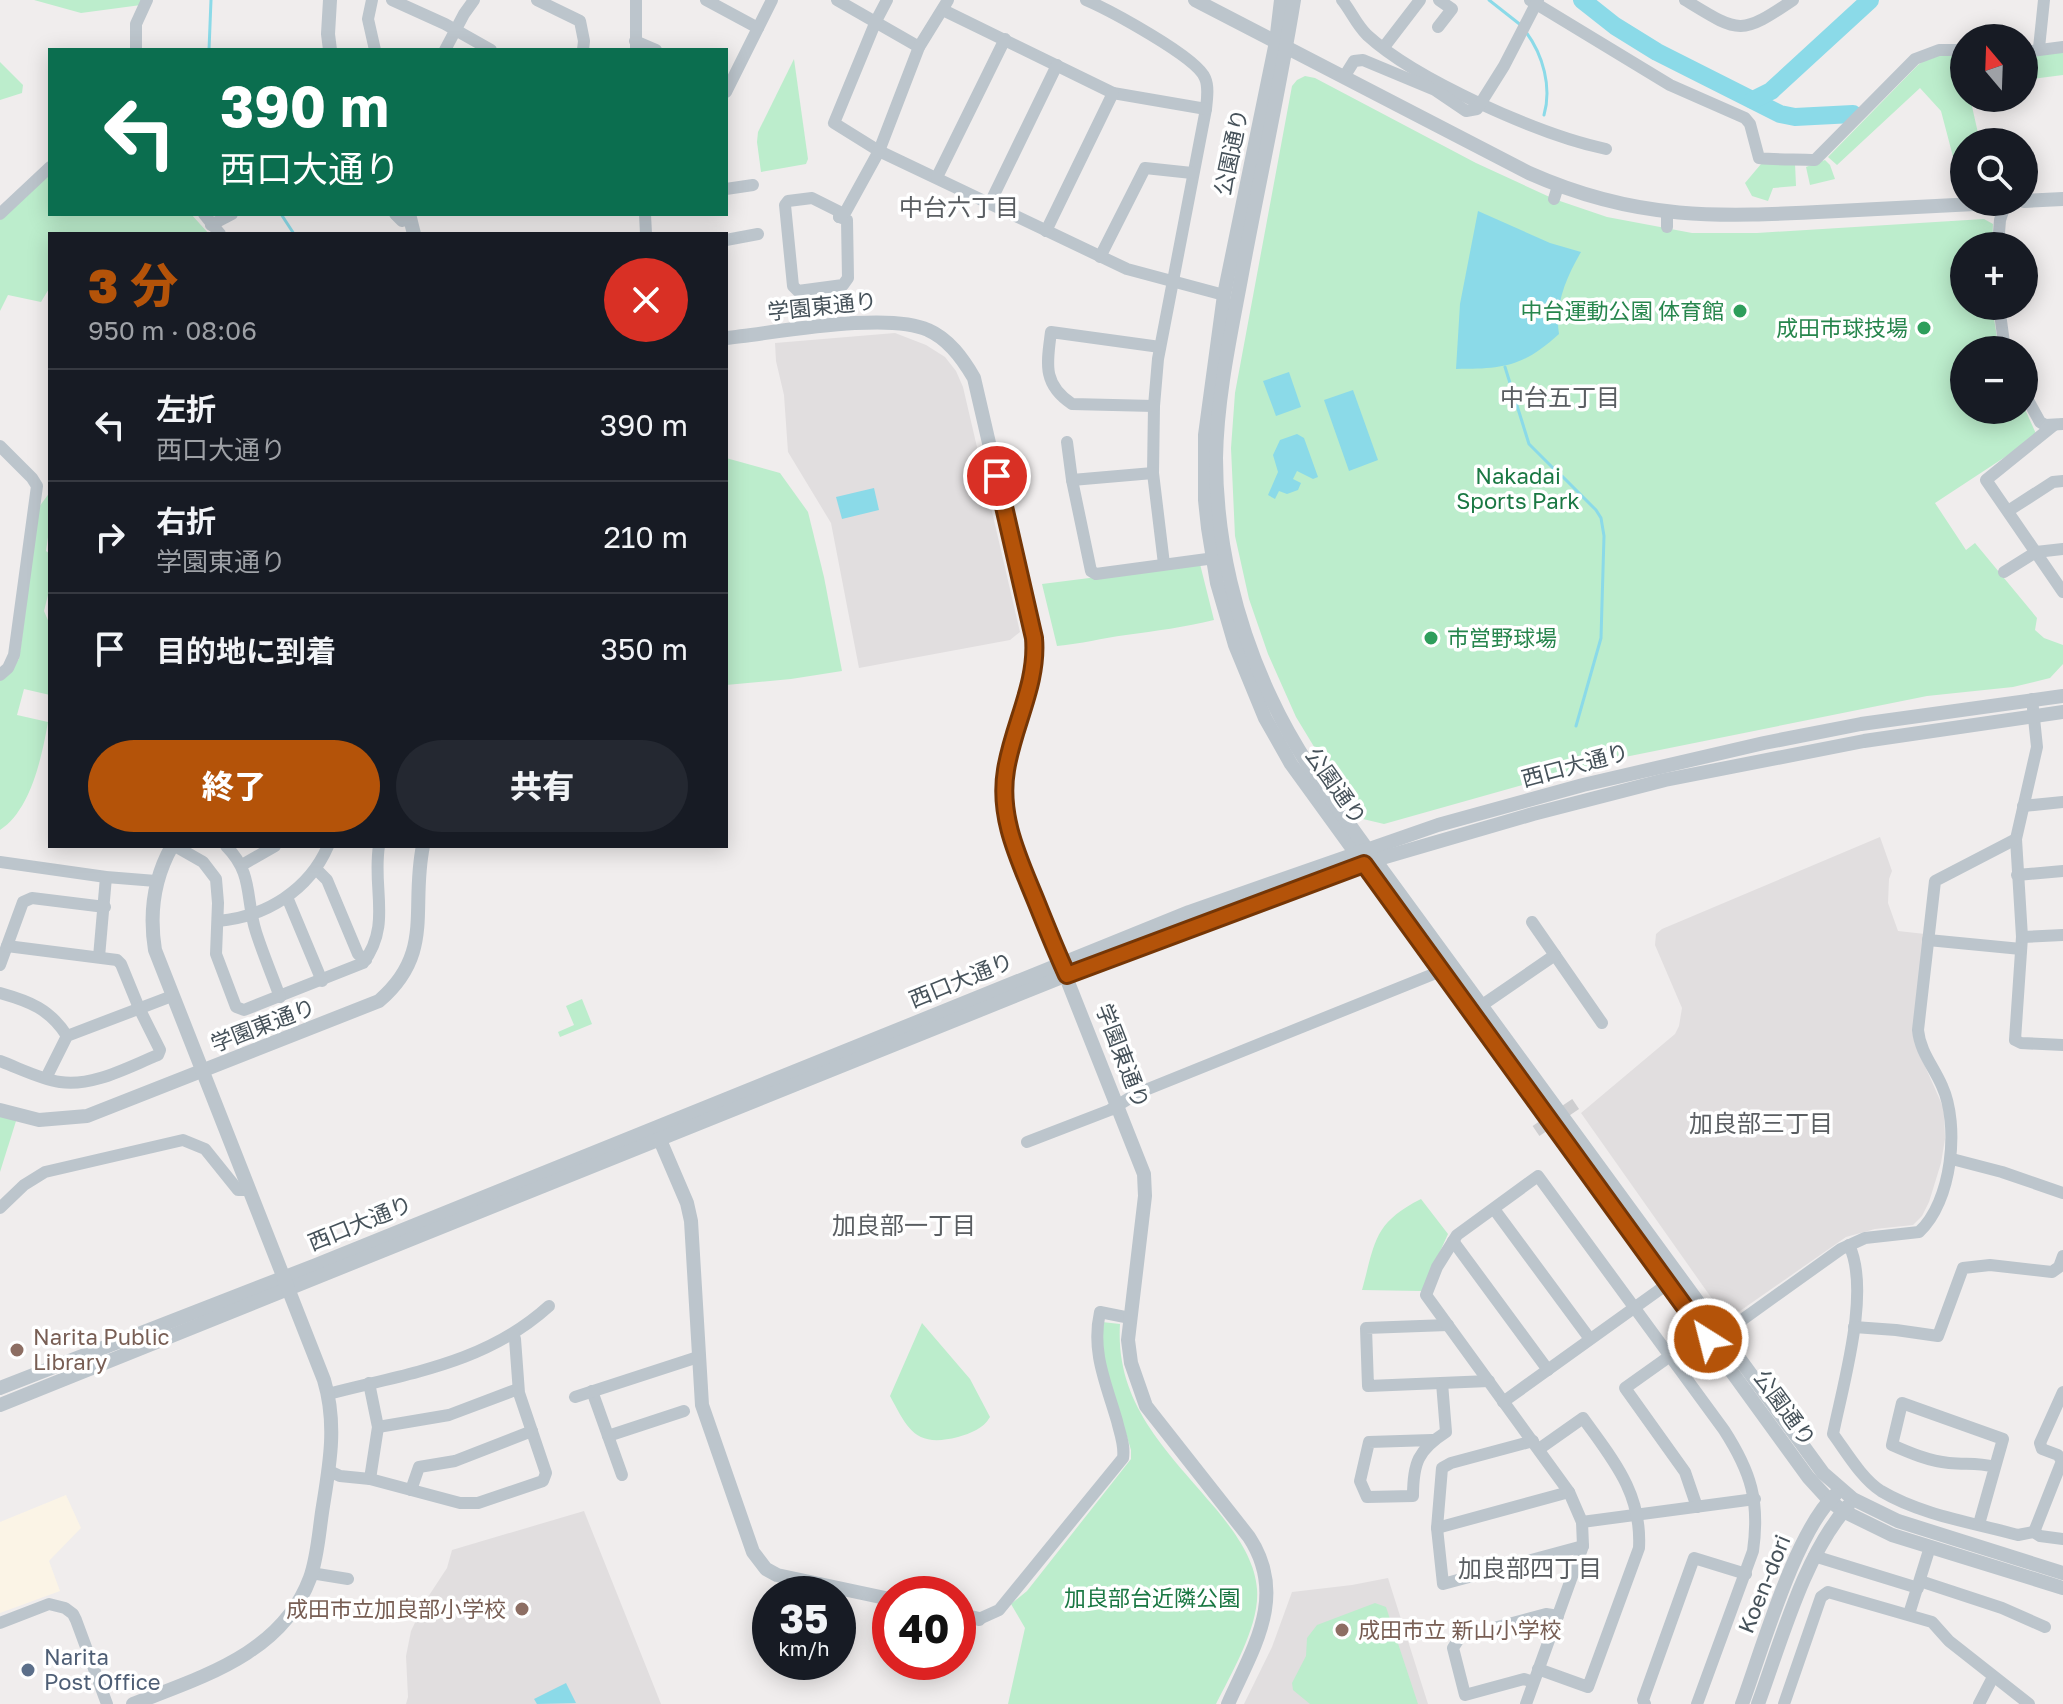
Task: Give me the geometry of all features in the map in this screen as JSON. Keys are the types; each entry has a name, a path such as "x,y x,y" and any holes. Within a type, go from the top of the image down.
{"street":[{"path":"136,48 136,24 147,0"},
{"path":"330,0 330,48"},
{"path":"372,0 368,19 375,48"},
{"path":"392,0 487,48"},
{"path":"446,48 474,0"},
{"path":"635,46 636,0"},
{"path":"706,0 758,28"},
{"path":"728,87 772,0"},
{"path":"837,0 919,47"},
{"path":"887,0 834,123 879,151 1127,269 1224,295"},
{"path":"1086,0 1109,4 1199,69 1207,87 1206,109 1160,347 1154,406 1153,473 1164,564"},
{"path":"1195,0 1556,192 1619,204 1667,220 1950,205"},
{"name":"公園通り","path":"1219,557 1216,461 1220,403 1281,45 1281,0"},
{"name":"公園通り","path":"1294,0 1224,295 1205,435 1205,500 1219,557 1271,700 1313,773 1441,971 1476,1010"},
{"path":"1342,0 1359,26 1424,73 1481,102 1583,144 1606,149"},
{"path":"1384,47 1420,0"},
{"path":"1438,27 1452,9 1439,0"},
{"path":"1685,0 1721,22 1739,28 1756,24 1793,0"},
{"path":"2044,0 2039,48 2063,47"},
{"path":"545,1 580,21 583,48"},
{"path":"1344,77 1354,61 1363,60 1435,90 1466,111 1477,109 1534,2 1670,85 1745,118 1750,124 1759,158 1815,160 1915,59 1939,50 1950,50"},
{"path":"839,217 846,211 879,151 919,47 946,5 1005,39 1113,93 1206,109"},
{"path":"937,177 1005,39"},
{"path":"990,203 1057,65"},
{"path":"1046,231 1113,93"},
{"path":"1100,257 1145,168 1192,173"},
{"path":"0,214 48,169"},
{"path":"728,189 753,185"},
{"path":"812,198 842,213 839,217 847,220 848,278 843,285 798,291 793,286 785,205 788,201 812,198"},
{"path":"2038,200 2063,199"},
{"path":"728,240 758,234"},
{"name":"学園東通り","path":"728,338 892,321 928,330 943,338 974,378 1031,623 1035,656 1006,770 1007,819 1016,851 1144,1174 1145,1196 1128,1340 1131,1363 1146,1406 1249,1537 1261,1559 1266,1581 1265,1616 1228,1704"},
{"path":"1154,406 1072,404 1047,375 1047,362 1051,332 1160,347"},
{"path":"2038,419 2045,425 2059,425"},
{"path":"2059,425 1986,480 2063,592"},
{"path":"1067,442 1091,571 1096,574 1219,557"},
{"path":"0,446 37,486 14,655 8,668 0,675"},
{"path":"1072,480 1153,473"},
{"path":"2008,511 2053,482 2063,481"},
{"path":"2004,572 2036,552 2063,549"},
{"name":"西口大通り","path":"0,1405 286,1284 1064,969 1366,857 1452,821 1664,765 1861,724 2063,696"},
{"path":"2032,699 2037,747 2016,839 2022,943 2015,1040 2063,1045"},
{"path":"1954,710 1957,727"},
{"name":"西口大通り","path":"1366,857 1680,777 1772,757 2063,712"},
{"path":"2023,806 2063,802"},
{"path":"1721,1335 1849,1245 1865,1238 1919,1232 1934,1214 1952,1159 1950,1117 1943,1088 1920,1045 1918,1030 1935,881 2016,839"},
{"path":"133,1704 193,1681 249,1653 291,1614 311,1573 329,1471 332,1426 328,1394 172,996 153,936 156,881 173,848"},
{"path":"178,848 203,862 212,872 217,888 216,954 236,1007 244,1010 359,967 366,960 377,941 381,918 377,880 379,848"},
{"path":"228,848 242,865 247,877 251,914 280,997"},
{"path":"242,865 272,848"},
{"path":"218,921 251,914 287,897 300,888 316,869 327,848"},
{"name":"学園東通り","path":"0,1110 39,1120 87,1116 379,1001 392,990 414,956 423,848"},
{"name":"公園通り","path":"1366,857 1673,1280 1808,1477 1829,1500 1846,1500 1898,1521 2063,1573"},
{"path":"0,862 156,881"},
{"path":"316,869 327,880 358,954 366,960"},
{"path":"2017,875 2063,871"},
{"path":"99,957 106,877"},
{"path":"287,897 322,981"},
{"path":"0,965 23,902 27,899 105,907"},
{"path":"1532,922 1602,1023"},
{"path":"1928,940 2022,943 2063,935"},
{"path":"0,1061 64,1083 84,1081 158,1055 160,1050 117,960 7,946"},
{"path":"1476,1010 1555,955"},
{"path":"1027,1142 1138,1093 1441,971"},
{"path":"0,993 27,1000 48,1012 67,1036"},
{"path":"46,1078 67,1036 172,996"},
{"path":"657,1134 687,1203 691,1221 703,1408 740,1520 758,1561 777,1575 872,1595"},
{"path":"0,1208 24,1185 45,1172 183,1140 205,1149 238,1190 249,1190"},
{"path":"1952,1159 2063,1193"},
{"path":"1526,1704 1583,1546 1582,1522 1569,1492 1426,1295 1437,1267 1457,1235 1538,1176 1747,1467 1755,1499 1757,1526 1753,1551 1697,1704"},
{"path":"1494,1209 1590,1339"},
{"path":"1453,1241 1548,1370"},
{"path":"1849,1245 1858,1275 1854,1327 1833,1434 1854,1463 1879,1490 1918,1507 2018,1535 2034,1532 2040,1536 2063,1539"},
{"path":"1854,1327 1938,1336 1963,1268 1990,1265 2052,1272 2059,1267 2063,1256"},
{"path":"1503,1402 1673,1280"},
{"name":"公園通り","path":"1673,1280 1721,1335 1811,1459 1846,1500 1892,1535 2063,1588"},
{"name":"西口大通り","path":"0,1388 286,1284"},
{"path":"328,1394 436,1368 513,1334 549,1306"},
{"path":"976,1618 999,1610 1123,1458 1122,1439 1096,1350 1095,1332 1100,1312 1130,1318"},
{"path":"1448,1325 1366,1328 1368,1386 1489,1381"},
{"path":"329,1471 460,1503 478,1503 543,1481 546,1473 518,1389 513,1334"},
{"path":"1670,1356 1625,1388 1685,1472 1697,1507"},
{"path":"575,1397 698,1357"},
{"path":"369,1383 378,1427 370,1479"},
{"path":"1432,1440 1369,1442 1360,1481 1367,1497 1413,1496 1413,1475 1423,1448 1446,1432 1442,1383"},
{"path":"378,1427 449,1415 518,1389"},
{"path":"592,1391 622,1475"},
{"path":"2034,1532 2062,1461 2058,1455 2042,1449 2040,1443 2063,1392"},
{"path":"1979,1524 2003,1439 1902,1403 1892,1445 1913,1455 1950,1463 1974,1461 1995,1467"},
{"path":"608,1436 684,1411"},
{"path":"1538,1669 1588,1687 1639,1548 1636,1504 1625,1478 1583,1418 1536,1445 1451,1463 1442,1468 1437,1528 1443,1584 1583,1546"},
{"path":"411,1490 419,1467 455,1461 532,1431"},
{"path":"1437,1528 1569,1492"},
{"path":"1582,1522 1755,1499"},
{"name":"Koen-dori","path":"1742,1704 1794,1565 1817,1516 1829,1500"},
{"name":"Koen-dori","path":"1758,1704 1814,1556 1846,1500"},
{"path":"1909,1614 1930,1547"},
{"path":"1814,1556 2002,1608 2045,1627"},
{"path":"1645,1704 1643,1700 1694,1558 1746,1574"},
{"path":"311,1573 348,1579"},
{"path":"1784,1704 1821,1597 1824,1593 1833,1592 1932,1622 1949,1641 2029,1704"},
{"path":"0,1623 49,1604 69,1611 76,1620 107,1704"},
{"path":"1533,1682 1524,1679 1465,1695 1453,1648 1460,1637 1546,1614 1558,1616"},
{"path":"1979,1704 1993,1677"}],"shaded area":[{"path":"895,333 926,345 945,357 963,387 1020,632 1010,640 859,668 831,523 788,452 784,395 775,343"},
{"path":"1880,837 1892,871 1888,903 1898,931 1925,934 1916,1046 1944,1109 1945,1139 1929,1202 1913,1225 1875,1229 1846,1237 1727,1320 1581,1113 1675,1034 1679,1026 1682,1008 1655,945 1656,934"},
{"path":"66,1495 81,1528 49,1561 60,1591 0,1613 0,1522"},
{"name":"成田市立加良部小学校","path":"584,1511 661,1704 406,1704 406,1656 411,1631 447,1568 452,1550"},
{"name":"成田市立 新山小学校","path":"1388,1578 1428,1704 1244,1704 1272,1647 1292,1592"}],"green space":[{"path":"34,0 143,0 141,5 81,13"},
{"path":"2063,51 2063,75 2038,78 2038,54"},
{"path":"1950,55 1950,112 1973,112 1977,128 1950,128 1950,145 1941,111 1920,88 1837,165 1828,157 1918,65 1931,56"},
{"path":"794,59 808,159 806,164 761,172 758,132"},
{"path":"0,62 23,85 22,93 0,100"},
{"name":"Nakadai Sports Park","path":"1305,76 1315,78 1476,163 1554,199 1607,217 1692,233 1757,233 1984,219 1993,224 1993,232 1950,232 1950,320 1994,320 1997,336 1950,336 1950,424 2032,424 2037,436 1935,503 1966,550 1975,543 2037,618 2035,630 2044,638 2063,645 2063,664 2050,678 2013,687 1927,696 1615,759 1384,824 1363,819 1333,778 1296,717 1268,654 1249,599 1235,536 1231,448 1235,393 1292,86"},
{"path":"1825,160 1835,179 1810,185 1806,167"},
{"path":"1795,163 1796,186 1773,188 1768,201 1752,196 1745,183 1761,164"},
{"path":"48,174 48,216 193,216 207,232 48,232 48,290 41,302 8,295 0,311 0,220"},
{"path":"728,459 780,473 808,512 842,671 728,685"},
{"path":"48,495 48,595 44,611 48,620 48,695 24,689 17,715 48,722 27,796 11,821 0,830 0,678 6,676 19,659 39,507"},
{"path":"1200,564 1214,620 1057,646 1042,584"},
{"path":"582,999 592,1024 560,1037 558,1032 574,1025 566,1006"},
{"path":"0,1115 16,1121 0,1172"},
{"path":"1421,1199 1448,1234 1422,1291 1362,1290 1378,1236 1393,1217"},
{"name":"加良部台近隣公園","path":"1102,1322 1120,1324 1126,1378 1148,1425 1230,1527 1252,1567 1257,1589 1254,1618 1244,1648 1216,1704 1008,1704 1025,1628 1011,1604 1027,1591 1131,1459 1131,1450 1100,1349"},
{"path":"922,1323 970,1379 990,1417 972,1432 943,1440 922,1438 908,1426 890,1396"},
{"path":"1375,1603 1386,1607 1418,1704 1310,1704 1293,1690 1292,1683 1306,1656 1307,1638 1317,1625"}],"water":[{"path":"1478,211 1550,243 1581,252 1563,291 1558,312 1559,334 1534,353 1512,364 1456,369 1460,304"},
{"path":"1289,372 1301,407 1276,416 1263,381"},
{"path":"1353,390 1378,460 1349,471 1324,400"},
{"path":"1297,434 1304,438 1318,477 1313,479 1297,471 1293,479 1301,483 1298,490 1287,494 1279,491 1275,499 1268,495 1278,472 1273,455 1280,440"},
{"path":"874,488 879,510 842,519 836,497"},
{"path":"566,1683 576,1703 537,1704 534,1699"}],"waterway":[{"path":"209,48 211,0"},
{"path":"1489,0 1522,26"},
{"path":"1582,0 1615,26 1657,52 1780,114 1795,117 1853,114"},
{"path":"1753,100 1771,91 1870,0"},
{"path":"1526,32 1544,72 1547,93 1544,115"},
{"path":"282,216 293,232"},
{"path":"1505,367 1529,444 1554,469"},
{"path":"1562,476 1596,510 1601,518 1604,536 1601,638 1576,726"}],"tunnel":[{"path":"1536,1131 1577,1103"}],"place":[{"name":"中台運動公園 体育館","path":"1740,311"},
{"name":"成田市球技場","path":"1924,328"},
{"name":"市営野球場","path":"1431,638"},
{"name":"Narita Public Library","path":"17,1350"},
{"name":"成田市立加良部小学校","path":"522,1609"},
{"name":"成田市立 新山小学校","path":"1342,1630"},
{"name":"Narita Post Office","path":"28,1670"}],"district":[{"name":"中台六丁目","path":"959,208"},
{"name":"中台五丁目","path":"1560,398"},
{"name":"加良部三丁目","path":"1761,1124"},
{"name":"加良部一丁目","path":"904,1226"},
{"name":"加良部四丁目","path":"1530,1569"}],"route":[{"path":"997,476 1034,638 1035,656 1006,770 1007,819 1022,866 1067,975 1364,864 1708,1339"}]}
